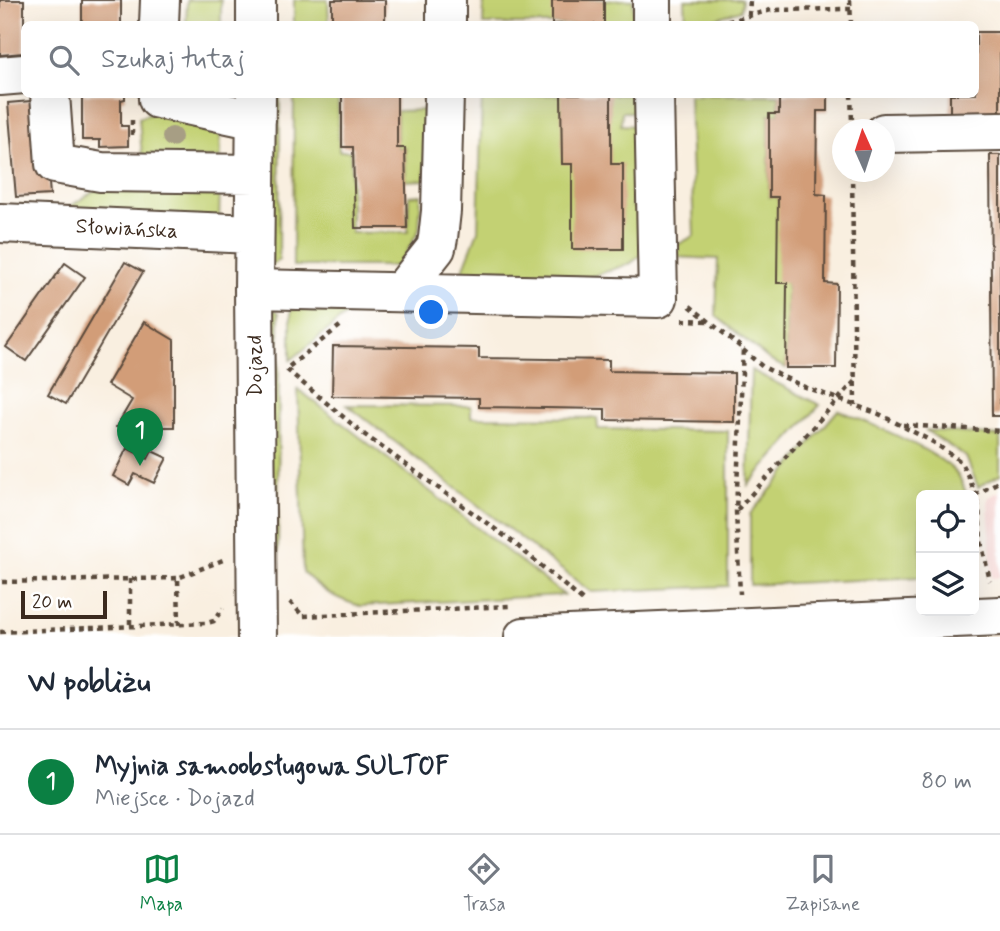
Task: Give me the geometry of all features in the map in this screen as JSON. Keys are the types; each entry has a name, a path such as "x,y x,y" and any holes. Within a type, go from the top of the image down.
{"street":[{"path":"159,21 160,0"},
{"path":"256,0 256,21"},
{"path":"446,0 446,21"},
{"path":"652,0 652,21"},
{"path":"0,76 21,74"},
{"path":"50,98 55,164 101,172 255,174"},
{"path":"402,291 436,248 440,229 444,98"},
{"path":"254,289 658,298 654,98"},
{"path":"145,101 158,99 256,107"},
{"name":"Dojazd","path":"256,107 253,234 257,637"},
{"path":"895,133 1000,131"},
{"name":"Słowiańska","path":"0,222 253,234"},
{"path":"524,637 741,627 995,599"}],"path":[{"path":"749,16 750,0"},
{"path":"850,0 851,21"},
{"path":"730,21 771,10 850,9"},
{"path":"852,98 852,119"},
{"path":"132,145 145,101"},
{"path":"852,182 855,405"},
{"path":"658,271 687,303 763,367 802,386 899,424 933,442 960,461 973,490"},
{"path":"344,322 286,369 365,435 513,542 584,602"},
{"path":"741,627 736,511 743,349"},
{"path":"736,511 855,381"},
{"path":"899,424 1000,431"},
{"path":"979,493 1000,481"},
{"path":"979,508 981,541 995,599"},
{"path":"2,582 178,578 230,558"},
{"path":"178,578 179,625"},
{"path":"130,579 131,627"},
{"path":"0,632 179,625 214,621 223,608 225,596"}],"shaded area":[{"path":"1000,491 1000,577 992,578 988,498"}],"green space":[{"path":"187,0 221,0 221,21 186,21"},
{"path":"294,0 328,0 329,21 294,21"},
{"path":"484,0 633,0 634,21 483,21"},
{"path":"685,0 742,0 741,10 708,21 686,21"},
{"path":"270,98 280,98 279,260 270,266"},
{"path":"294,98 338,98 339,151 351,151 351,233 408,232 409,196 421,195 419,230 399,266 293,266"},
{"path":"482,98 637,98 637,112 622,112 621,125 637,126 639,193 633,194 632,207 639,208 641,255 631,263 588,278 461,275 478,231"},
{"path":"689,98 779,98 779,114 769,114 769,197 778,197 787,283 786,368 771,361 716,316 718,259 673,257 673,247 694,236"},
{"path":"424,110 425,180 406,181 405,148 397,148 397,111"},
{"path":"155,112 220,125 221,158 142,157 139,118"},
{"path":"106,183 220,186 219,223 62,212"},
{"path":"269,305 279,313 278,562 269,565"},
{"path":"291,309 352,310 291,360"},
{"path":"751,370 820,405 748,485"},
{"path":"298,389 564,595 360,606 336,597 316,584 303,572"},
{"path":"347,405 471,406 471,417 597,418 598,429 728,431 728,586 591,592"},
{"path":"838,410 902,438 936,457 958,475 965,490 916,490 916,577 750,585 750,514"},
{"path":"925,430 1000,436 1000,475 978,487 966,457"}],"building":[{"path":"0,0 24,0 21,53 0,55"},
{"path":"82,0 121,0 121,21 82,21"},
{"path":"332,0 385,0 385,21 332,21"},
{"path":"552,0 604,0 604,21 552,21"},
{"path":"979,32 1000,32 1000,112 950,112 950,98 979,98"},
{"path":"82,98 125,98 121,100 121,126 128,126 128,146 100,147 100,140 82,140"},
{"path":"342,98 397,98 397,148 405,148 407,228 355,228 353,147 342,147"},
{"path":"561,98 611,98 611,164 623,164 623,249 572,249 572,164 562,164"},
{"path":"779,98 828,98 828,111 817,111 816,194 826,195 825,283 837,284 836,368 786,368 787,283 777,283 778,197 769,197 769,114 779,114"},
{"path":"42,100 50,195 16,197 8,103"},
{"path":"990,155 1000,155 1000,416 992,416"},
{"path":"125,262 143,272 66,404 48,394"},
{"path":"65,263 85,277 26,361 6,347"},
{"path":"144,322 174,340 174,427 116,427 132,400 107,385"},
{"path":"333,346 479,348 479,358 609,360 609,371 734,373 734,422 605,420 605,409 479,407 479,398 332,396"},
{"path":"127,448 148,459 152,451 167,458 154,483 135,474 129,485 113,476"}],"place":[{"name":"Myjnia samoobsługowa SULTOF","path":"140,466"}]}
